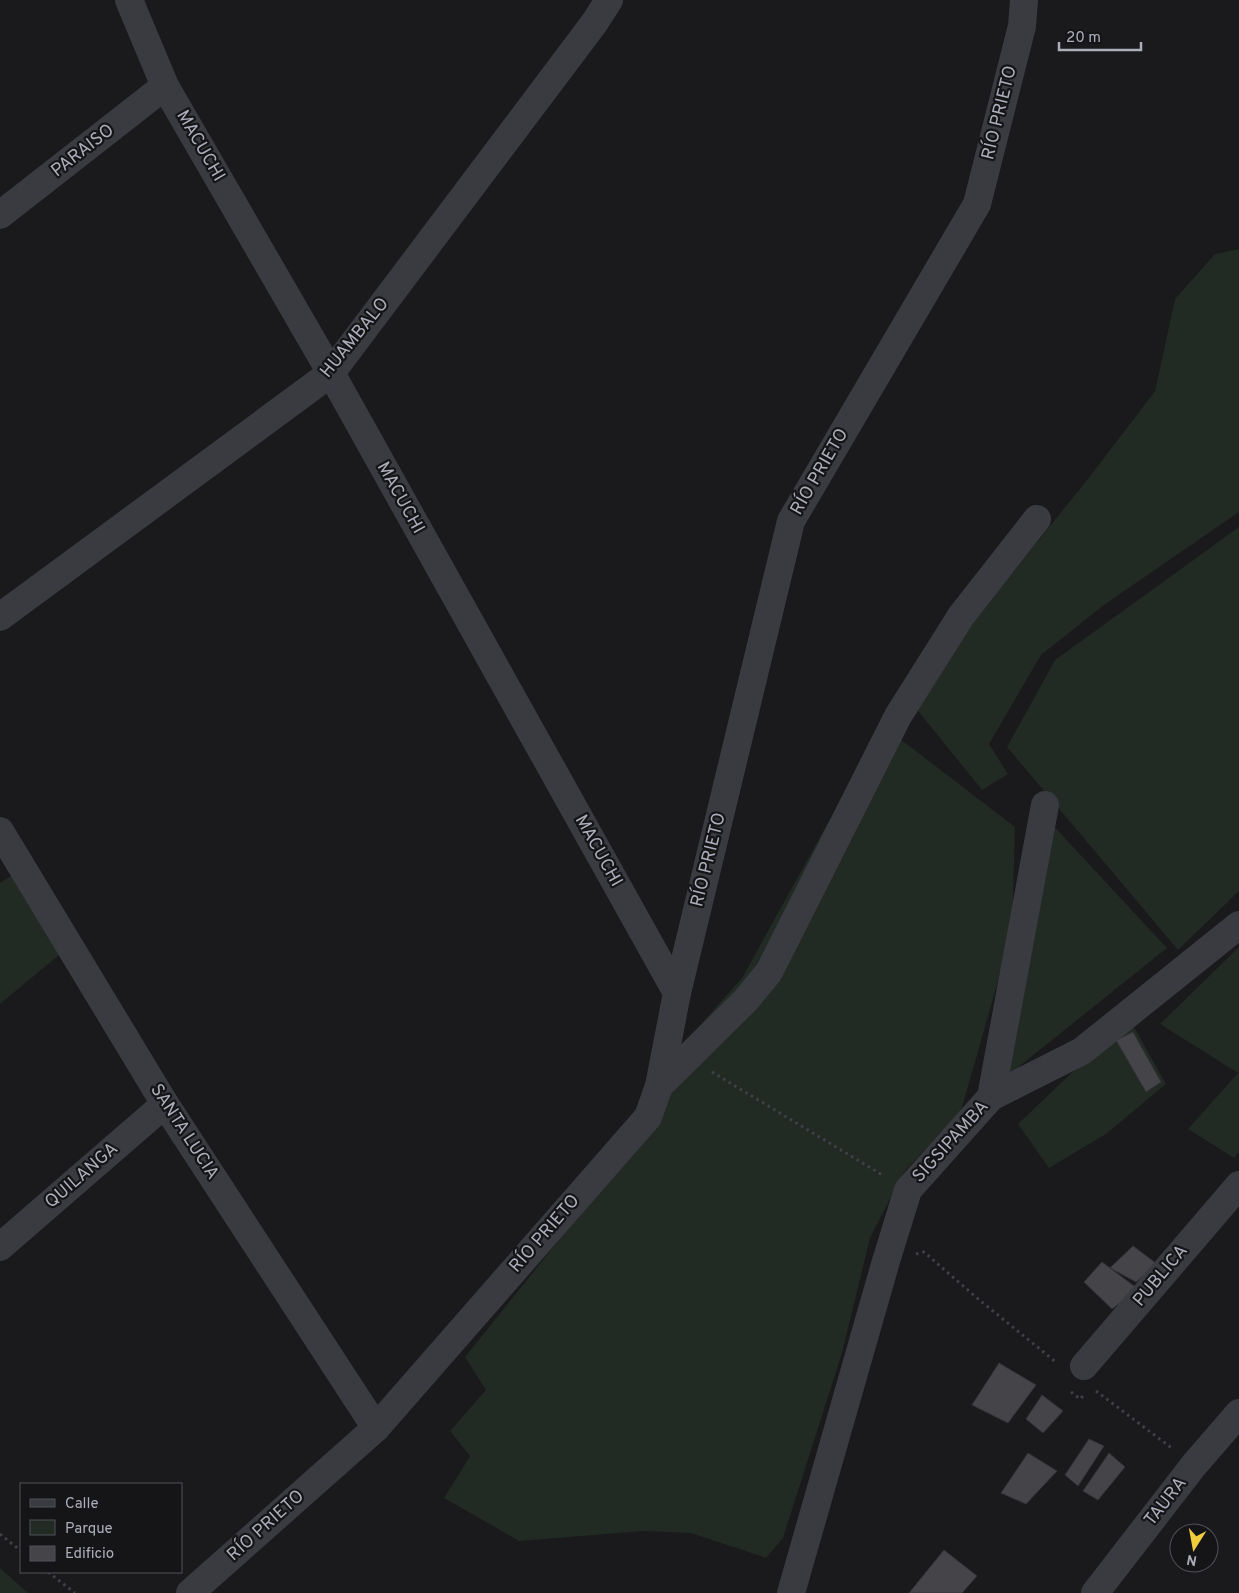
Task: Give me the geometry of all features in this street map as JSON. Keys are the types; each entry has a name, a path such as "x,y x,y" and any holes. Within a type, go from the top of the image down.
{"street":[{"name":"MACUCHI","path":"129,0 165,86 331,373 677,993"},
{"name":"HUAMBALO","path":"0,617 331,373 595,22 608,0"},
{"name":"RÍO PRIETO","path":"190,1593 376,1428 648,1117 659,1086 677,993 791,521 977,204 1022,26 1024,0"},
{"name":"PARAISO","path":"0,215 165,86"},
{"path":"659,1086 746,1000 769,972 898,716 962,616 1036,519"},
{"path":"991,1097 1045,806"},
{"name":"SANTA LUCIA","path":"0,831 10,868 376,1428"},
{"name":"SIGSIPAMBA","path":"791,1593 908,1190 991,1097 1082,1051 1239,924"},
{"name":"QUILANGA","path":"0,1247 165,1104"},
{"name":"PUBLICA","path":"1088,1378 1239,1185"},
{"name":"TAURA","path":"1096,1593 1194,1465 1239,1413"}],"path":[{"path":"687,1058 908,1190"},
{"path":"886,1261 924,1252 976,1298 1062,1367 1072,1357 1088,1378 1194,1465"},
{"path":"1086,1394 1080,1399 1067,1389 1088,1378"},
{"path":"0,1534 20,1550"},
{"path":"49,1573 75,1593"}],"green space":[{"path":"1239,249 1239,512 1104,605 1041,655 989,744 1008,774 982,790 910,701 1091,475 1155,391 1175,299 1215,254"},
{"path":"1239,527 1239,891 1178,950 1007,747 1055,660"},
{"path":"882,725 1015,827 1012,932 961,1111 904,1172 870,1238 842,1353 783,1538 766,1558 691,1533 644,1531 519,1541 444,1498 470,1456 450,1431 486,1390 465,1357 655,1121 673,1057 742,978"},
{"path":"1050,822 1167,948 1006,1077"},
{"path":"14,874 59,955 0,1004 0,883"},
{"path":"1239,947 1239,1152 1234,1158 1188,1129 1238,1073 1160,1024"},
{"path":"1129,1018 1166,1084 1106,1134 1049,1168 1018,1124"},
{"path":"0,1568 28,1593 0,1593"}],"building":[{"path":"1133,1032 1161,1082 1146,1092 1116,1040"},
{"path":"1133,1246 1157,1264 1136,1282 1110,1268"},
{"path":"1102,1262 1138,1289 1112,1309 1084,1282"},
{"path":"999,1363 1036,1385 1008,1423 972,1405"},
{"path":"1042,1395 1063,1411 1043,1433 1026,1419"},
{"path":"1089,1439 1104,1446 1078,1486 1065,1475"},
{"path":"1028,1453 1057,1471 1026,1504 1001,1493"},
{"path":"1109,1453 1125,1467 1098,1500 1083,1491"},
{"path":"944,1550 977,1576 962,1593 909,1593"}]}
